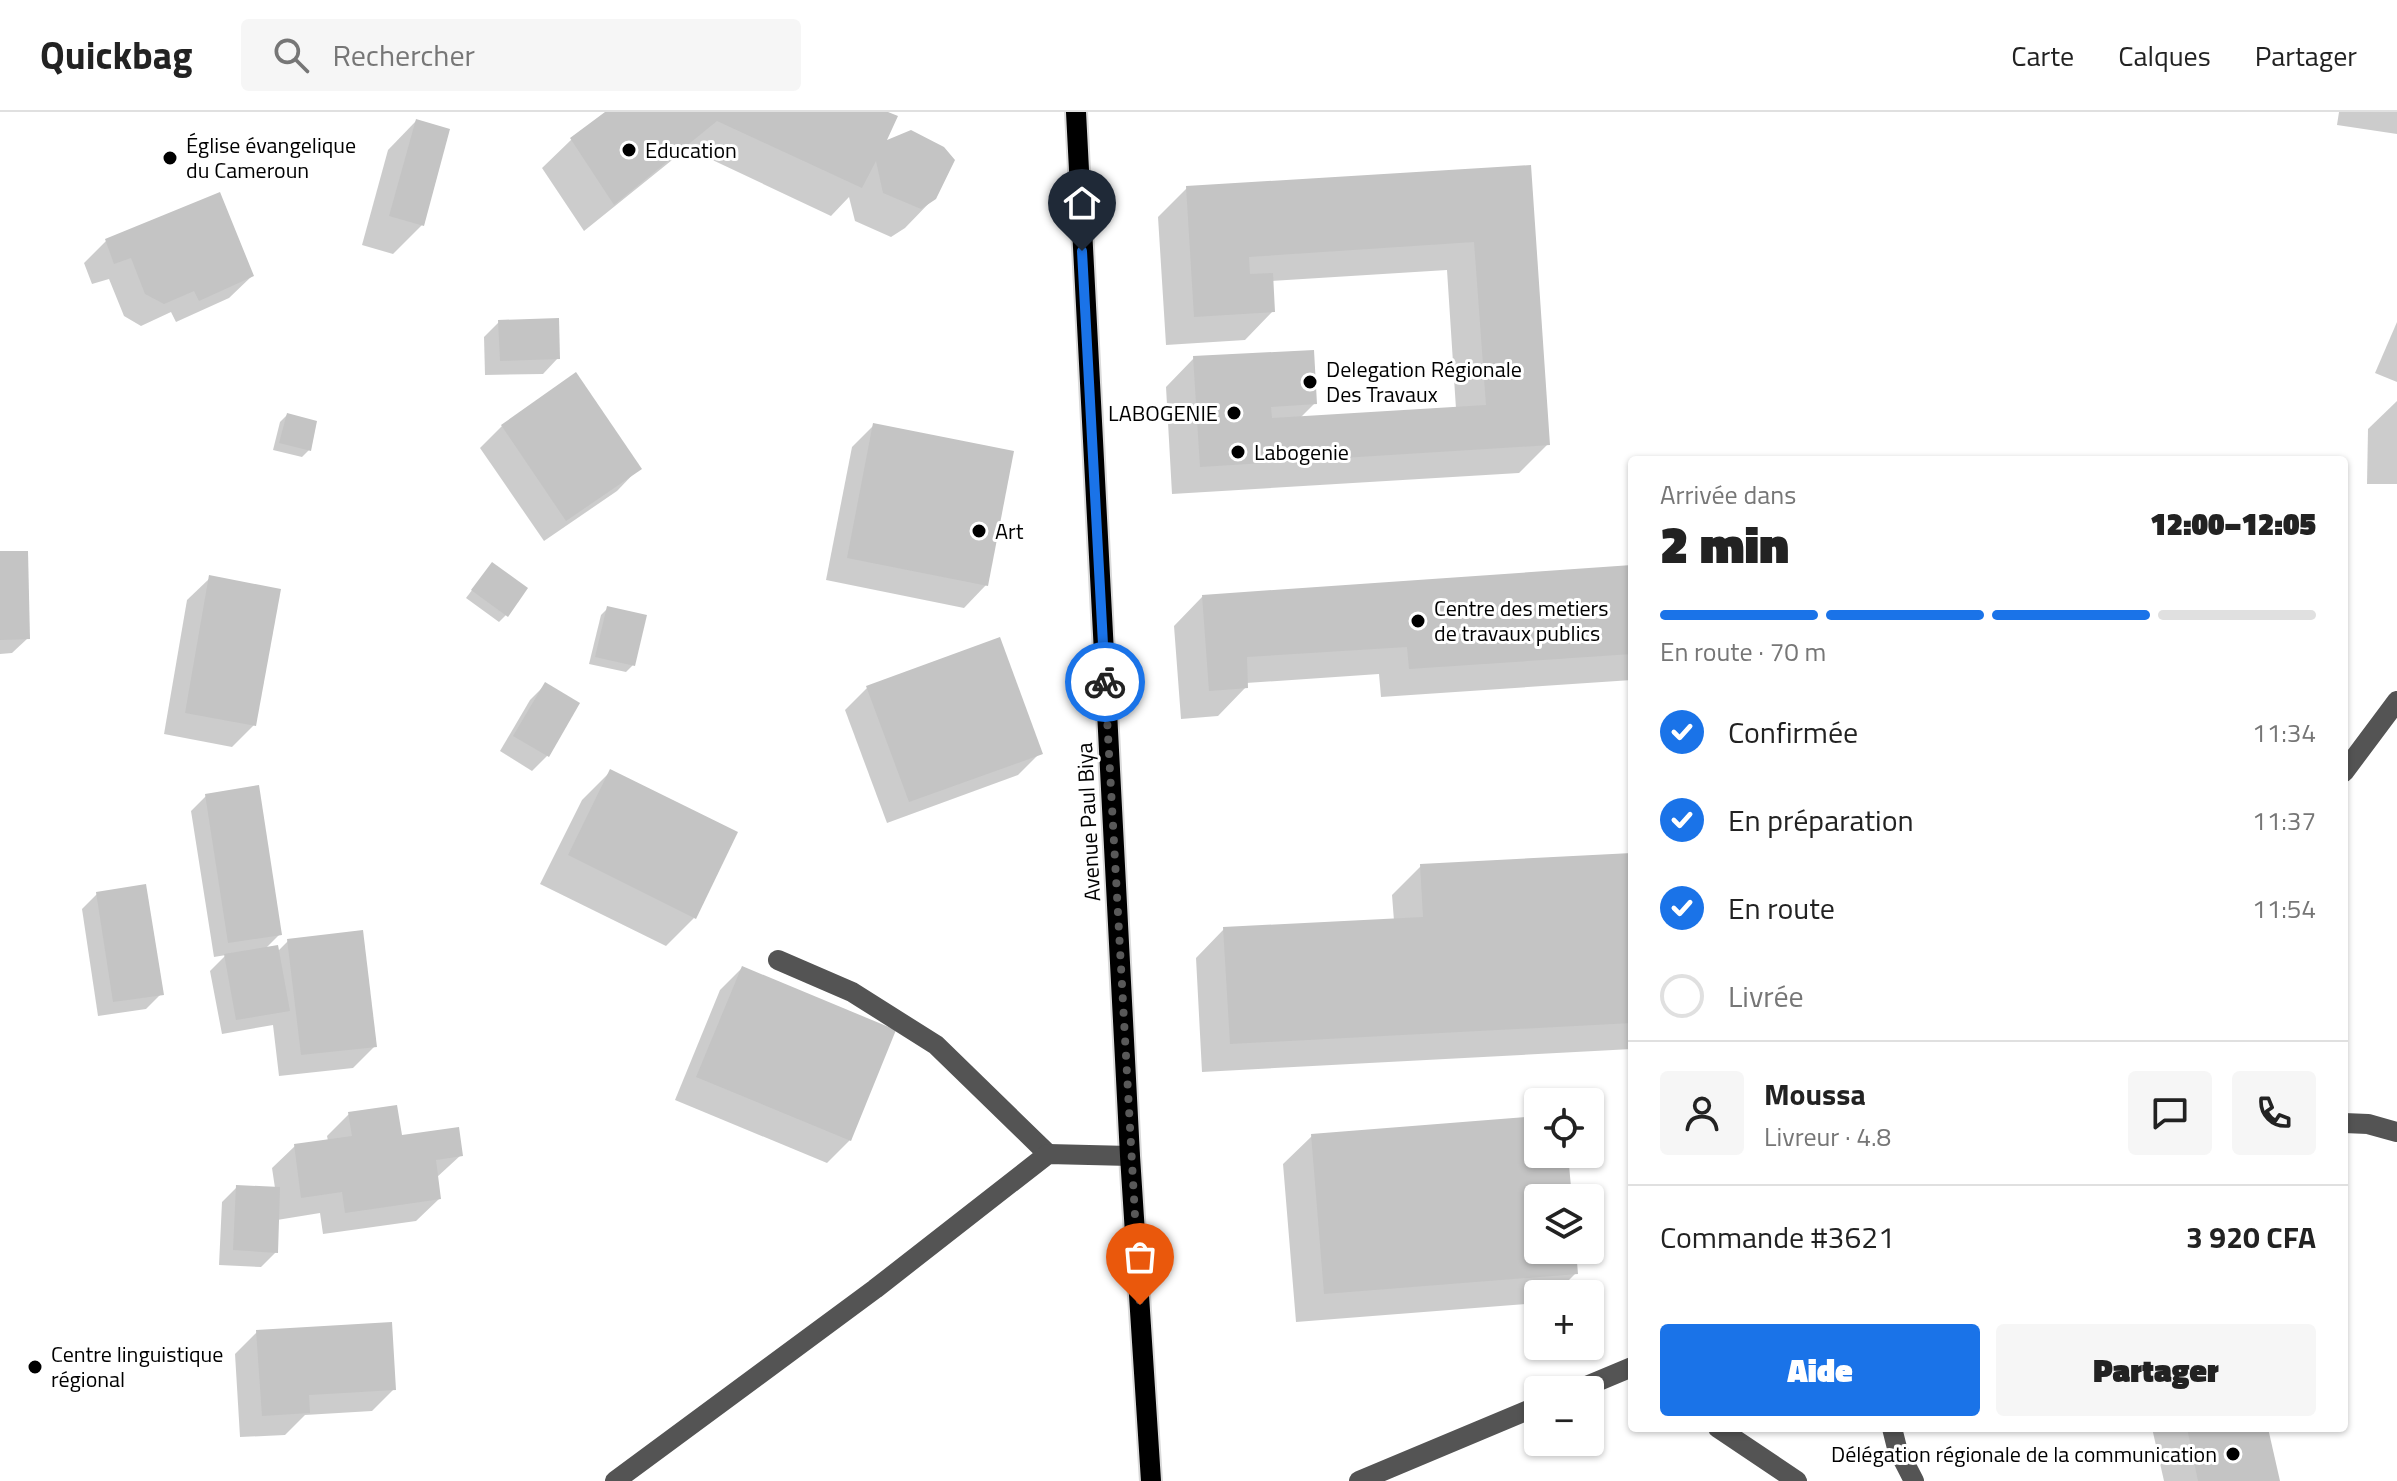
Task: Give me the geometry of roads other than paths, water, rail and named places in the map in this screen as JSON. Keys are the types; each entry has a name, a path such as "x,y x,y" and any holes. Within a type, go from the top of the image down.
{"main road":[{"name":"Avenue Paul Biya","path":"1076,112 1130,1156 1151,1481"}],"street":[{"path":"2348,767 2397,701"},
{"path":"778,960 852,992 936,1045 1048,1154"},
{"path":"2348,1123 2368,1124 2397,1132"},
{"path":"615,1481 875,1289 1048,1154 1130,1156"},
{"path":"1604,1380 1628,1370"},
{"path":"1359,1481 1524,1412"},
{"path":"1724,1432 1797,1481"},
{"path":"1893,1432 1897,1448 1914,1481"}],"place":[{"name":"Education","path":"629,150"},
{"name":"Église évangelique du Cameroun","path":"170,158"},
{"name":"Delegation Régionale Des Travaux","path":"1310,382"},
{"name":"LABOGENIE","path":"1234,413"},
{"name":"Labogenie","path":"1238,452"},
{"name":"Art","path":"979,531"},
{"name":"Centre des metiers de travaux publics","path":"1418,621"},
{"name":"Centre linguistique régional","path":"35,1367"},
{"name":"Délégation régionale de la communication","path":"2233,1454"}]}
